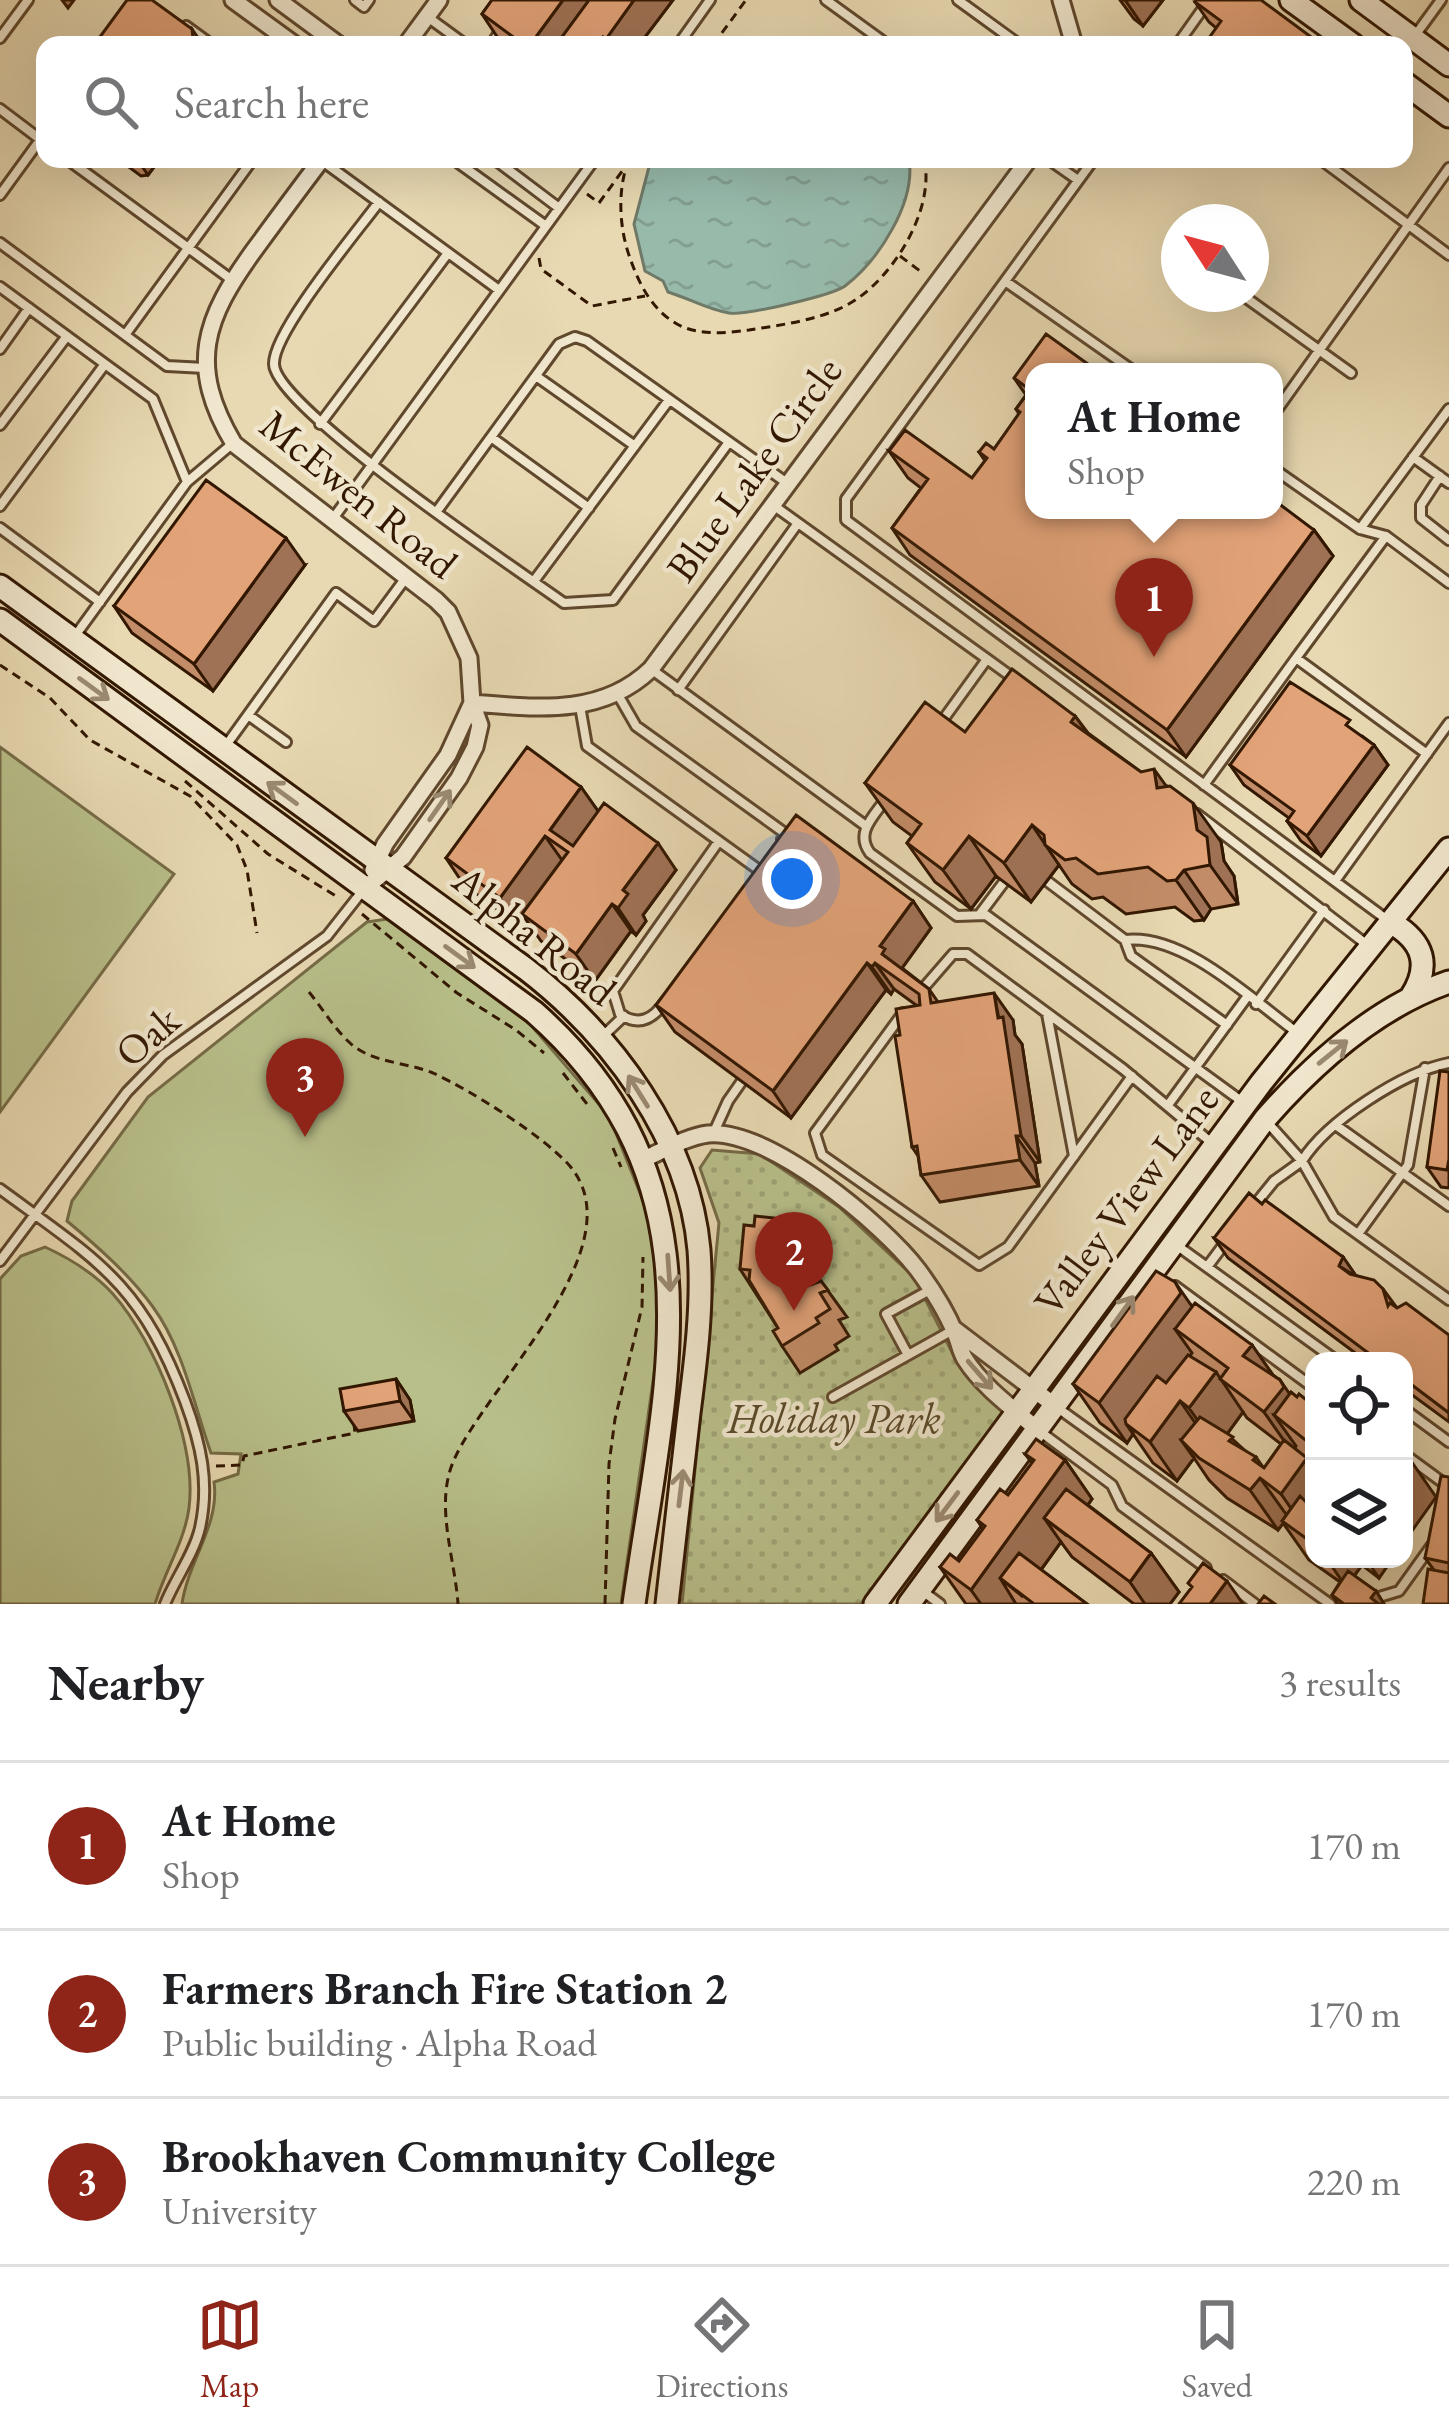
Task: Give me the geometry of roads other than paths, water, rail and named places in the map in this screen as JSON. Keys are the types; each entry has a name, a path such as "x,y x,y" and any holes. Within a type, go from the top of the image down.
{"street":[{"path":"233,0 283,36"},
{"path":"278,0 327,36"},
{"path":"413,36 439,0"},
{"path":"1061,0 1071,36"},
{"path":"1291,0 1341,36"},
{"path":"1360,0 1410,36"},
{"path":"1413,38 1449,64"},
{"path":"1413,90 1449,116"},
{"name":"McEwen Road","path":"314,168 232,280 209,326 205,368 214,408 233,443 436,600 454,623 469,658 472,703"},
{"name":"Blue Lake Circle","path":"472,703 561,709 635,685 1022,168"},
{"name":"Alpha Road","path":"0,586 556,992 601,1038 645,1101 670,1148 695,1228 700,1300 667,1604"},
{"name":"Alpha Road","path":"0,620 562,1036 609,1098 632,1169 666,1241 671,1305 634,1604"},
{"path":"365,888 382,866 385,844 448,755 472,703"},
{"name":"Valley View Lane","path":"875,1604 1245,1104 1449,850"},
{"path":"1392,923 1422,953 1424,972 1411,997"},
{"name":"Valley View Lane","path":"914,1596 1265,1119 1317,1064 1411,997 1449,982"},
{"path":"1245,1104 1265,1119"},
{"path":"632,1169 670,1148 714,1134 764,1147 794,1165 871,1222 915,1266 954,1329 964,1358 1036,1429"},
{"path":"954,1329 1054,1405"}],"lane":[{"path":"0,38 28,0"},
{"path":"355,0 364,7 369,0"},
{"path":"684,36 710,0"},
{"path":"826,0 876,36"},
{"path":"958,0 1008,36"},
{"path":"1183,36 1209,0"},
{"path":"1413,38 1442,0"},
{"path":"498,36 513,15"},
{"path":"427,16 454,36"},
{"path":"182,22 200,36"},
{"path":"0,110 36,133"},
{"path":"0,195 36,148"},
{"path":"80,168 232,280"},
{"path":"124,335 246,168"},
{"path":"333,168 499,290"},
{"path":"506,168 560,208"},
{"path":"332,521 589,168"},
{"path":"1060,168 1078,181"},
{"path":"1087,168 846,499 846,520 1392,923"},
{"path":"1332,168 1449,255"},
{"path":"1283,401 1449,168"},
{"path":"467,169 546,226"},
{"path":"379,202 276,349 273,368 281,386 320,424 564,603 614,600 729,442"},
{"path":"0,242 166,366 205,368"},
{"path":"320,424 448,253"},
{"path":"1005,281 1122,363"},
{"path":"0,287 153,399 188,482"},
{"path":"0,349 29,308"},
{"path":"1266,312 1351,374"},
{"path":"0,425 67,336"},
{"path":"437,511 560,344 575,337 788,484"},
{"path":"0,506 105,364"},
{"path":"536,376 635,446"},
{"path":"534,581 669,400"},
{"path":"1360,529 1449,409"},
{"path":"491,437 589,508"},
{"path":"73,640 188,482 233,443"},
{"path":"1413,458 1444,480 1421,505 1421,518 1449,540"},
{"path":"1283,476 1360,529 1386,536 1449,583"},
{"path":"772,505 1024,686"},
{"path":"678,690 798,523"},
{"path":"0,528 100,602"},
{"path":"1204,785 1386,536"},
{"path":"223,750 337,593 374,621 406,578"},
{"path":"1296,658 1427,754"},
{"path":"927,742 987,659"},
{"path":"651,669 866,826"},
{"path":"617,693 635,726 786,835 747,888"},
{"path":"580,706 587,746 760,870"},
{"path":"248,715 286,742"},
{"path":"1335,881 1449,723"},
{"path":"888,796 862,837 870,853 957,916 986,915 1245,1104"},
{"path":"1191,809 1371,949"},
{"path":"670,995 650,1018 634,1021 613,1000 616,984 719,841"},
{"path":"979,914 1004,882"},
{"path":"1050,883 1125,940 1131,956 1227,1025"},
{"name":"Oak","path":"0,1261 127,1093 163,1055 327,935 365,888"},
{"path":"1256,1004 1324,910"},
{"path":"1125,940 1148,938 1176,946 1300,1035"},
{"path":"1132,1076 1008,1247 979,1265 822,1155 815,1132 915,998 953,954 967,954 1132,1076 1214,1145"},
{"path":"1168,1105 1247,997"},
{"path":"1047,1013 1074,1156"},
{"path":"601,1038 624,1016"},
{"path":"1245,1217 1274,1181 1302,1161 1312,1144 1389,1088 1425,1068 1449,1064"},
{"path":"1358,1234 1408,1165 1425,1068"},
{"path":"714,1134 742,1081"},
{"path":"1265,1119 1302,1161 1334,1217 1449,1300"},
{"path":"1337,1126 1449,1206"},
{"path":"0,1190 89,1252 132,1295 164,1346 198,1437 206,1488 199,1534 165,1604"},
{"path":"871,1222 887,1201"},
{"path":"1207,1267 1232,1234"},
{"path":"1173,1243 1325,1352"},
{"path":"1153,1270 1305,1381"},
{"path":"908,1355 886,1314 931,1290"},
{"path":"833,1397 954,1329"},
{"path":"1054,1405 1330,1604"},
{"path":"1413,1416 1449,1442"},
{"path":"1036,1429 1112,1485 1122,1506 1256,1604"},
{"path":"1412,1460 1449,1486"},
{"path":"1357,1604 1399,1591 1436,1539"},
{"path":"914,1596 940,1604"}],"water":[{"path":"649,168 910,168 901,211 882,246 858,275 845,286 789,304 729,313 668,292 663,281 645,271 634,224"}],"place":[{"name":"At Home","path":"1154,657"},
{"name":"Brookhaven Community College","path":"305,1137"},
{"name":"Farmers Branch Fire Station 2","path":"794,1311"}],"park label":[{"name":"Holiday Park","path":"834,1418"}]}
